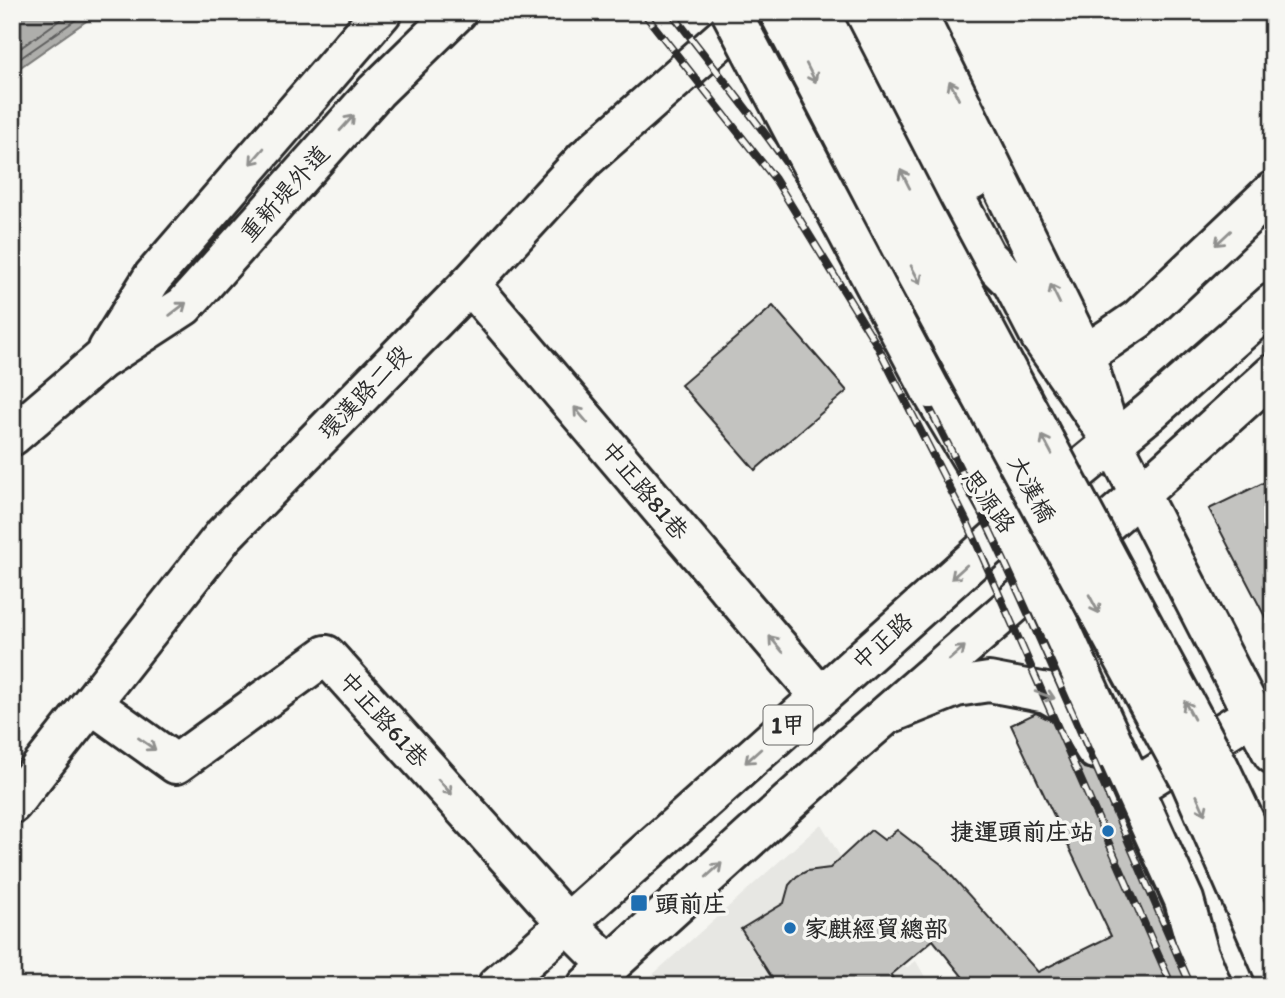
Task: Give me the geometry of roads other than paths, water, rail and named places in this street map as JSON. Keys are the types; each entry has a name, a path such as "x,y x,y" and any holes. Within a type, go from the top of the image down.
{"main road":[{"name":"重新堤外道","path":"101,360 153,277 382,12"},
{"name":"重新堤外道","path":"12,436 101,360 184,306 376,91 457,12"},
{"name":"大漢橋","path":"779,12 903,251 1190,780 1273,970"},
{"name":"大漢橋","path":"819,12 931,229 1219,767 1273,881"},
{"path":"857,12 986,256 1013,282"},
{"path":"881,12 1007,249 1013,282 1041,338 1113,442 1273,754"},
{"path":"916,12 1086,355 1113,442"},
{"path":"736,20 930,389 1010,527"},
{"name":"環漢路二段","path":"12,804 224,535 470,284 585,159 736,20"},
{"name":"思源路","path":"736,20 939,426 961,462 1010,527 1040,582 1184,900 1206,970"},
{"path":"1086,355 1138,319 1273,191"},
{"name":"中正路81巷","path":"470,284 820,696"},
{"name":"中正路","path":"497,986 1010,527 1150,412 1273,303"},
{"name":"1甲","path":"598,976 886,715 1139,495 1273,374"},
{"name":"中正路61巷","path":"92,705 176,764 326,655 566,922 598,976"},
{"path":"886,715 956,687 989,682 1047,693 1068,705 1087,735 1206,970"},
{"path":"1133,788 1253,714"},
{"path":"1184,900 1273,850"}],"water":[{"path":"12,12 99,12 12,73"}],"railway":[{"path":"643,12 775,179 877,345 968,524 1172,986"},
{"path":"671,12 795,175 832,232 884,323 933,415 1024,603 1191,986"}],"place":[{"name":"捷運頭前庄站","path":"1108,831"},
{"name":"頭前庄","path":"639,903"},
{"name":"家麒經貿總部","path":"790,928"}]}
